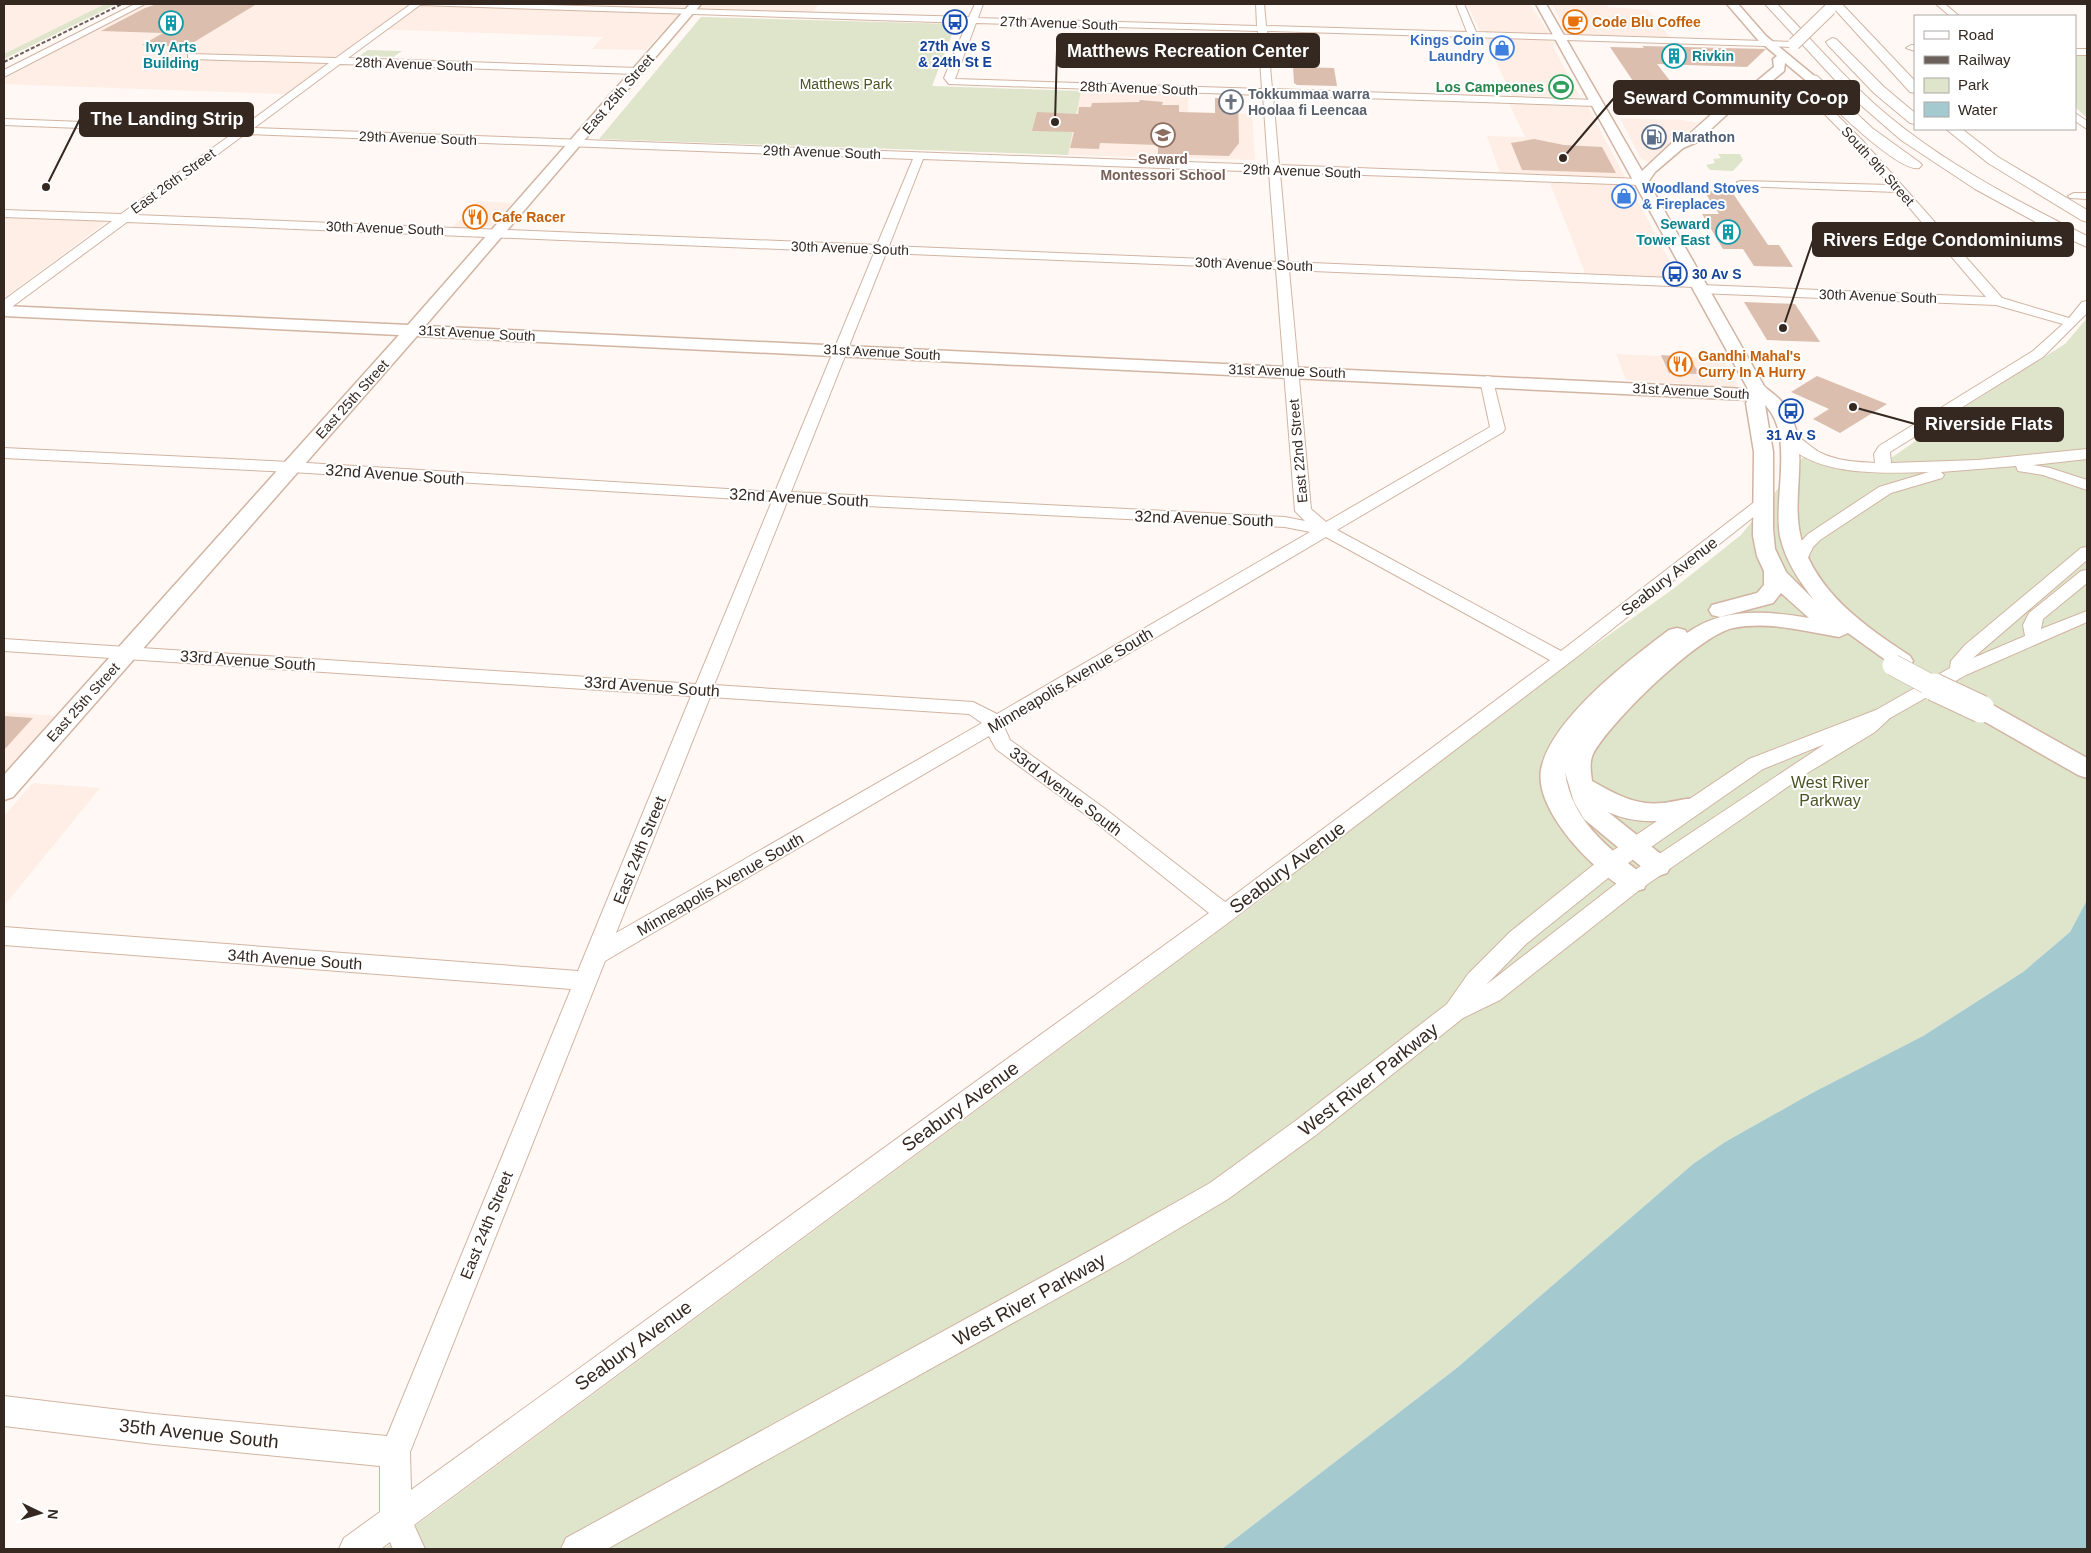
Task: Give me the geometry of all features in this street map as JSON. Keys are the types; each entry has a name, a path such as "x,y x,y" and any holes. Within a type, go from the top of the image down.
{"highway":[{"path":"1771,4 1863,100 1915,144 1984,188 2087,242"},
{"path":"1834,5 1914,88"},
{"path":"1808,18 1880,90 1914,119"},
{"path":"1812,79 1878,140 1929,174"},
{"path":"1954,130 2002,166 2087,217"},
{"path":"1947,144 2034,196 2087,224"},
{"path":"1991,209 2087,253"}],"street":[{"path":"4,74 141,4"},
{"name":"East 26th Street","path":"4,306 416,4"},
{"name":"27th Avenue South","path":"423,4 692,8 972,20 1768,43"},
{"path":"972,20 979,4"},
{"name":"East 22nd Street","path":"1260,4 1303,511 1324,530"},
{"path":"1460,4 1473,34"},
{"path":"1541,4 1760,395 1774,404 1781,416 1790,445 1788,522 1790,540 1798,562 1808,579 1828,603 1898,663"},
{"path":"1732,4 1768,43 1785,50 1812,79"},
{"path":"1940,4 1954,15"},
{"path":"1641,182 1658,176 1690,148 1692,139 1744,92 1760,84 1780,68 1785,50 1834,5"},
{"name":"East 25th Street","path":"4,791 413,330 692,8"},
{"name":"28th Avenue South","path":"972,20 949,78 952,82 1596,103"},
{"name":"28th Avenue South","path":"191,56 637,71"},
{"name":"South 9th Street","path":"1812,79 1806,84 1806,90 1858,142 1997,301"},
{"path":"2076,118 2087,126"},
{"name":"29th Avenue South","path":"4,122 1641,182"},
{"name":"East 24th Street","path":"409,1549 396,1519 395,1452 585,981 598,954 919,156"},
{"path":"1741,184 1900,189"},
{"path":"2074,196 2087,196"},
{"name":"30th Avenue South","path":"4,213 1281,266 1997,301"},
{"path":"1997,301 2072,323"},
{"path":"1886,468 1880,455 1884,449 2038,354 2072,323 2087,305"},
{"name":"31st Avenue South","path":"4,310 1487,380 1760,395"},
{"name":"Minneapolis Avenue South","path":"598,954 992,727 1498,429 1487,380"},
{"path":"1634,882 1592,848 1565,812 1555,786 1553,772 1556,758 1580,722 1646,657 1690,625 1708,615 1730,606 1765,598 1775,586 1775,572 1763,541 1764,442 1755,403 1760,395"},
{"path":"1789,437 1812,454 1832,462 1886,468 1993,465 2087,454"},
{"name":"32nd Avenue South","path":"4,453 1285,522 1324,530 1569,654"},
{"path":"2072,456 2087,467"},
{"path":"1993,465 2045,471 2087,485"},
{"path":"1798,562 1806,545 1814,537 1885,490 1959,467"},
{"name":"Seabury Avenue","path":"355,1549 1224,914 1569,654 1763,503"},
{"path":"1959,671 1960,661 1971,649 2087,552"},
{"path":"1775,572 1808,606 1839,630 1898,663 1944,693 1981,709 2087,769"},
{"path":"2034,640 2032,625 2035,617 2087,575"},
{"name":"West River Parkway","path":"1455,1011 1476,980 1518,938 1610,864 1692,806 1756,764 1883,714 1959,671 2087,616"},
{"path":"1658,866 1590,809 1579,774 1579,758 1587,742 1622,703 1697,635 1715,626 1758,619 1839,630"},
{"name":"33rd Avenue South","path":"4,645 973,708 988,716 992,727 1003,744 1097,813 1207,898 1224,914"},
{"name":"West River Parkway","path":"577,1549 1114,1252 1218,1191 1307,1127 1455,1011 1492,994 1634,882 1795,772 1868,727 1883,714"},
{"path":"1582,786 1615,805 1637,812 1656,814 1692,806"},
{"name":"34th Avenue South","path":"4,936 585,981"},
{"name":"35th Avenue South","path":"4,1411 154,1429 395,1452"}],"shaded area":[{"path":"4,4 108,4 4,54"},
{"path":"145,4 819,4 813,12 684,9 646,50 592,49 603,37 374,29 287,94 4,84 4,79"},
{"path":"1467,4 1530,4 1549,34 1480,31"},
{"path":"1552,4 1606,4 1608,7 1648,10 1670,38 1572,36 1567,34"},
{"path":"1485,38 1548,40 1555,43 1553,46 1580,97 1512,96"},
{"name":"Seward Montessori School","path":"1081,91 1188,94 1188,112 1252,114 1255,160 1068,155"},
{"path":"1509,103 1585,105 1588,107 1677,275 1670,277 1586,275 1550,183 1503,181 1487,136 1525,137"},
{"path":"1620,118 1682,120 1698,123 1653,161 1647,162 1641,159"},
{"path":"478,201 512,203 492,226 477,229 452,228"},
{"path":"4,217 102,221 105,223 4,298"},
{"path":"1616,354 1723,359 1738,384 1734,387 1626,380"},
{"path":"4,712 56,716 4,774"},
{"path":"33,783 100,788 4,906 4,816"}],"green space":[{"path":"105,4 117,4 4,59 4,54"},
{"name":"Matthews Park","path":"701,17 956,24 932,86 1081,91 1068,155 599,139"},
{"path":"368,50 402,51 393,57 359,56"},
{"path":"2076,55 2087,56 2087,118 2076,108"},
{"path":"1718,154 1740,154 1743,160 1733,171 1710,170 1706,165 1715,163 1713,159 1721,158"},
{"name":"West River Parkway","path":"2087,318 2087,900 2070,932 2023,972 1923,1036 1812,1093 1725,1142 1693,1164 1458,1367 1222,1549 384,1549 1269,894 1297,867 1567,665 1673,589 1741,535 1803,457 1871,472 1960,410 2065,344"}],"water":[{"path":"2087,900 2087,1549 1222,1549 1458,1367 1693,1164 1725,1142 1812,1093 1923,1036 2023,972 2070,932"}],"building":[{"name":"Ivy Arts Building","path":"157,4 255,5 186,47 142,45 163,33 101,31 145,8"},
{"name":"Rivkin","path":"1642,46 1766,49 1747,67 1657,64 1674,86 1667,86 1670,90 1637,87 1610,47 1644,48"},
{"path":"1293,67 1334,68 1337,86 1297,85 1294,83"},
{"name":"Seward Montessori School","path":"1215,98 1238,99 1239,143 1229,156 1158,154 1158,145 1100,143 1099,149 1070,148 1074,132 1032,131 1037,112 1078,114 1079,107 1091,107 1092,103 1139,102 1140,100 1163,102 1162,105 1179,105 1179,112 1215,113"},
{"path":"1534,139 1564,145 1602,147 1616,173 1522,170 1511,143"},
{"name":"Seward Tower East","path":"1704,191 1732,192 1768,245 1779,245 1793,267 1754,266 1743,249 1723,249 1702,214 1719,214"},
{"path":"1744,302 1795,304 1820,342 1767,340"},
{"name":"Gandhi Mahal's Curry In A Hurry","path":"1661,355 1690,357 1699,374 1669,373"},
{"path":"1817,376 1887,404 1840,433 1813,419 1829,409 1791,392"},
{"path":"4,716 33,718 4,750"}],"railway":[{"path":"4,62 122,4"}],"place":[{"name":"27th Ave S & 24th St E","path":"955,22"},
{"name":"Code Blu Coffee","path":"1575,22"},
{"name":"Ivy Arts Building","path":"171,23"},
{"name":"Kings Coin Laundry","path":"1502,48"},
{"name":"Rivkin","path":"1674,56"},
{"name":"Los Campeones","path":"1561,87"},
{"name":"Tokkummaa warra Hoolaa fi Leencaa","path":"1231,102"},
{"name":"Matthews Recreation Center","path":"1055,122"},
{"name":"Seward Montessori School","path":"1163,135"},
{"name":"Marathon","path":"1654,137"},
{"name":"Seward Community Co-op","path":"1563,158"},
{"name":"The Landing Strip","path":"46,187"},
{"name":"Woodland Stoves & Fireplaces","path":"1624,196"},
{"name":"Cafe Racer","path":"475,217"},
{"name":"Seward Tower East","path":"1728,232"},
{"name":"30 Av S","path":"1675,274"},
{"name":"Rivers Edge Condominiums","path":"1783,328"},
{"name":"Gandhi Mahal's Curry In A Hurry","path":"1680,364"},
{"name":"Riverside Flats","path":"1853,407"},
{"name":"31 Av S","path":"1791,411"}]}
